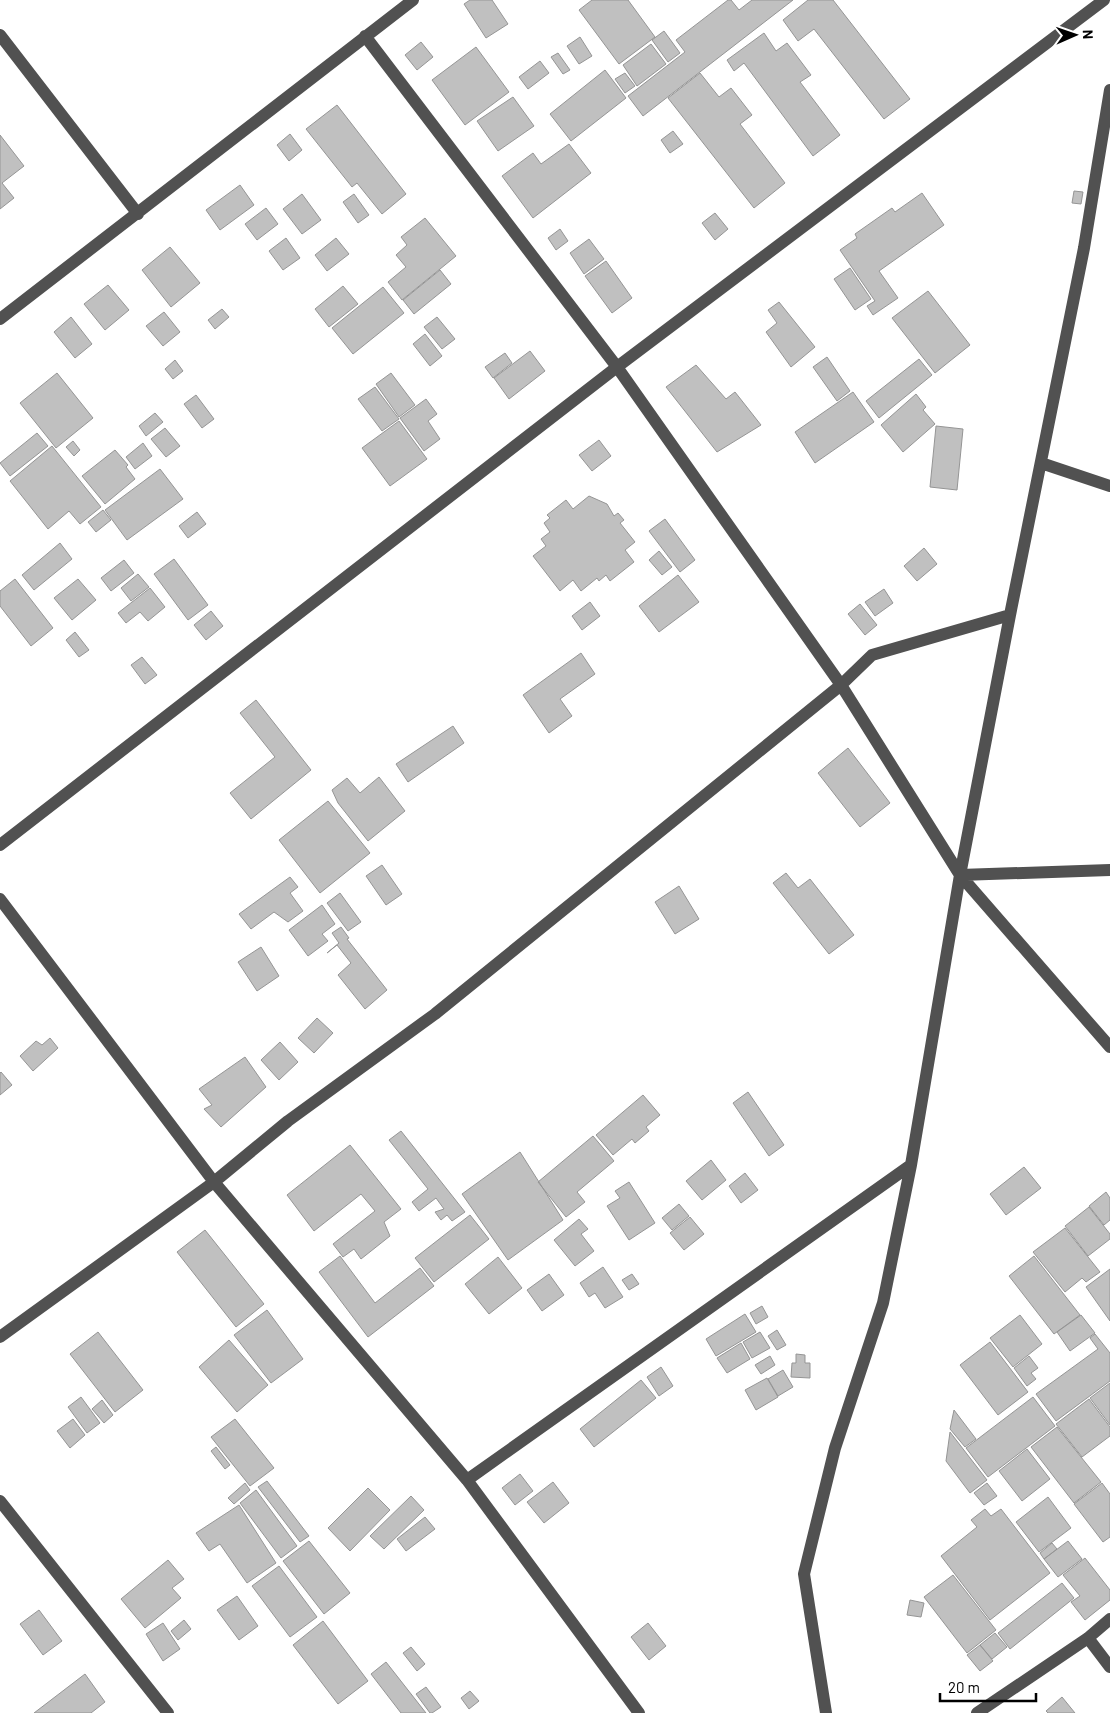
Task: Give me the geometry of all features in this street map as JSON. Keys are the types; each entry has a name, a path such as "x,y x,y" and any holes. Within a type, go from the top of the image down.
{"street":[{"path":"0,319 413,0"},
{"path":"0,846 617,367 1104,0"},
{"path":"0,35 138,214"},
{"path":"364,36 617,367 841,685 960,875 1110,1047"},
{"path":"826,1713 804,1574 835,1448 883,1303 911,1165 960,875 1084,248 1110,90"},
{"path":"1041,463 1110,486"},
{"path":"0,1336 214,1182 288,1121 435,1014 841,685 872,655 1010,615"},
{"path":"960,875 1110,870"},
{"path":"0,899 214,1182 467,1480 639,1713"},
{"path":"467,1480 911,1165"},
{"path":"0,1501 168,1713"},
{"path":"978,1713 1088,1638 1110,1620"},
{"path":"1088,1638 1110,1667"}],"building":[{"path":"470,0 492,0 508,24 486,38 464,4"},
{"path":"592,0 628,0 655,37 619,64 579,10"},
{"path":"728,0 731,0 739,10 752,0 793,0 643,116 628,96 685,52 676,40"},
{"path":"808,0 833,0 910,99 884,119 814,29 798,41 783,20"},
{"path":"664,31 680,53 668,62 652,40"},
{"path":"764,33 776,51 787,43 811,75 800,82 840,135 813,156 744,63 734,71 727,60"},
{"path":"580,37 592,56 579,64 567,46"},
{"path":"421,42 433,57 417,70 405,55"},
{"path":"651,44 666,64 637,86 623,65"},
{"path":"476,47 509,92 465,125 432,80"},
{"path":"558,53 570,70 563,74 551,57"},
{"path":"540,61 549,73 528,89 519,77"},
{"path":"605,70 626,98 571,141 550,114"},
{"path":"625,73 635,86 625,93 615,79"},
{"path":"700,73 719,97 731,88 752,115 740,124 785,183 754,208 668,98"},
{"path":"513,97 534,126 498,151 477,121"},
{"path":"337,105 406,194 382,214 357,183 352,187 306,129"},
{"path":"673,131 683,144 670,153 661,140"},
{"path":"290,134 302,150 289,161 277,145"},
{"path":"0,135 24,166 2,183 14,198 0,209"},
{"path":"569,144 591,173 533,218 502,176 533,153 541,164"},
{"path":"240,185 254,205 220,230 206,210"},
{"path":"1074,191 1083,192 1081,204 1072,203"},
{"path":"922,193 944,225 879,271 898,298 873,315 867,306 875,301 840,250 857,238 855,234 892,208 895,212"},
{"path":"302,194 321,220 302,234 283,209"},
{"path":"354,194 369,215 358,223 343,202"},
{"path":"266,208 278,224 257,240 245,224"},
{"path":"715,213 728,229 715,240 702,223"},
{"path":"425,218 456,256 402,300 388,282 406,267 396,255 407,245 401,237"},
{"path":"560,229 568,241 556,250 548,238"},
{"path":"286,238 300,258 283,270 269,251"},
{"path":"336,238 349,254 327,271 315,255"},
{"path":"589,239 604,259 584,274 570,253"},
{"path":"170,247 200,283 171,307 142,270"},
{"path":"606,261 632,298 612,313 585,276"},
{"path":"850,268 871,299 855,310 834,279"},
{"path":"440,270 451,284 414,314 403,300"},
{"path":"108,285 129,310 105,330 84,304"},
{"path":"343,286 358,304 329,327 315,309"},
{"path":"383,287 404,313 353,354 332,328"},
{"path":"928,291 970,345 935,373 892,318"},
{"path":"779,302 815,347 791,367 766,332 777,323 768,310"},
{"path":"222,309 229,317 215,329 208,320"},
{"path":"164,312 180,332 163,346 146,326"},
{"path":"71,317 92,344 75,358 54,332"},
{"path":"437,317 455,339 442,349 424,327"},
{"path":"425,334 442,356 430,366 413,344"},
{"path":"530,351 545,371 509,399 494,378"},
{"path":"505,353 512,363 493,378 485,367"},
{"path":"827,357 850,391 837,401 813,367"},
{"path":"919,359 932,375 879,418 866,401"},
{"path":"175,360 183,371 173,379 165,369"},
{"path":"696,365 726,399 735,392 761,425 717,452 666,387"},
{"path":"57,373 93,418 56,448 20,403"},
{"path":"391,373 415,405 399,417 376,384"},
{"path":"375,387 399,419 382,431 358,399"},
{"path":"853,392 874,422 815,463 795,432"},
{"path":"916,394 926,407 923,410 935,424 903,452 881,425"},
{"path":"196,395 214,419 202,428 184,404"},
{"path":"426,399 437,414 428,421 440,439 424,451 400,418"},
{"path":"155,413 163,422 146,436 139,426"},
{"path":"399,421 427,459 390,486 362,448"},
{"path":"936,426 963,429 957,490 930,487"},
{"path":"165,428 180,446 166,457 151,439"},
{"path":"37,433 48,446 10,476 0,463"},
{"path":"599,440 611,456 592,471 579,455"},
{"path":"73,441 80,450 74,456 66,447"},
{"path":"143,443 152,456 135,469 126,457"},
{"path":"52,446 101,507 80,524 69,511 48,529 10,481"},
{"path":"115,450 128,465 126,467 135,479 105,504 82,476"},
{"path":"160,469 183,499 127,540 105,510"},
{"path":"589,496 607,504 614,516 618,513 624,520 620,523 635,542 625,550 634,562 610,581 606,575 599,581 597,578 581,591 573,580 560,591 533,556 546,546 541,539 550,532 544,523 550,518 547,515 566,500 573,509"},
{"path":"103,510 111,520 96,532 88,522"},
{"path":"197,512 206,524 188,538 179,526"},
{"path":"665,519 695,560 680,572 649,531"},
{"path":"60,543 72,559 34,590 22,575"},
{"path":"924,548 937,564 917,581 904,566"},
{"path":"659,551 672,567 662,575 649,560"},
{"path":"174,559 208,605 188,620 154,574"},
{"path":"124,560 134,573 111,591 101,578"},
{"path":"138,574 149,587 131,601 121,588"},
{"path":"678,575 699,602 659,632 639,606"},
{"path":"15,579 53,628 31,646 0,606 0,591"},
{"path":"78,579 96,600 72,620 54,598"},
{"path":"150,588 165,607 148,621 140,612 126,623 118,613"},
{"path":"884,589 893,603 875,616 865,602"},
{"path":"590,602 600,616 582,630 572,616"},
{"path":"860,604 877,625 865,635 848,614"},
{"path":"211,611 223,626 206,640 194,625"},
{"path":"75,632 89,650 79,657 66,640"},
{"path":"581,653 595,674 560,699 572,716 549,733 523,695"},
{"path":"142,657 157,675 145,684 131,665"},
{"path":"256,700 311,770 251,819 230,793 275,757 240,713"},
{"path":"453,726 464,743 408,782 396,764"},
{"path":"848,748 890,803 860,827 818,773"},
{"path":"379,777 405,811 368,841 338,803 332,790 347,778 360,793"},
{"path":"328,801 370,853 320,893 279,840"},
{"path":"382,865 402,894 386,905 366,876"},
{"path":"786,873 798,888 810,879 854,935 829,954 773,883"},
{"path":"290,877 298,887 290,893 303,911 288,922 274,912 251,929 239,914"},
{"path":"679,886 699,919 675,934 655,902"},
{"path":"340,893 361,922 348,931 327,903"},
{"path":"322,905 335,924 322,934 328,941 308,956 289,930"},
{"path":"341,927 349,938 347,939 387,990 365,1009 338,975 351,963 337,945 327,953 339,943 332,933"},
{"path":"261,947 279,976 257,991 238,962"},
{"path":"317,1018 333,1033 314,1053 298,1038"},
{"path":"50,1038 58,1048 33,1071 20,1056 36,1041 42,1045"},
{"path":"280,1042 298,1062 279,1080 261,1060"},
{"path":"245,1057 266,1087 221,1127 204,1109 212,1105 199,1089"},
{"path":"0,1073 12,1085 0,1095"},
{"path":"748,1092 784,1145 769,1156 733,1103"},
{"path":"643,1095 660,1115 646,1127 649,1131 635,1143 632,1139 613,1155 596,1135"},
{"path":"401,1131 465,1212 452,1221 447,1215 441,1220 435,1212 444,1209 436,1198 419,1211 412,1202 428,1189 389,1140"},
{"path":"593,1136 614,1161 577,1192 585,1202 566,1217 538,1182"},
{"path":"350,1145 401,1209 384,1222 390,1236 361,1259 354,1249 343,1257 333,1244 375,1211 361,1194 314,1231 287,1195"},
{"path":"520,1152 563,1220 508,1260 462,1194"},
{"path":"711,1160 726,1180 702,1200 686,1181"},
{"path":"1024,1167 1041,1188 1006,1215 990,1194"},
{"path":"745,1173 758,1190 741,1203 729,1186"},
{"path":"629,1182 655,1223 629,1240 607,1206 620,1198 615,1191"},
{"path":"1106,1192 1110,1198 1110,1220 1104,1225 1089,1206"},
{"path":"679,1204 689,1216 672,1230 662,1218"},
{"path":"1089,1207 1110,1234 1110,1239 1088,1256 1065,1226"},
{"path":"470,1215 489,1239 434,1282 415,1258"},
{"path":"690,1217 704,1234 684,1250 670,1233"},
{"path":"579,1219 588,1229 581,1234 594,1251 575,1266 554,1240"},
{"path":"1065,1228 1100,1272 1086,1282 1082,1278 1065,1292 1033,1252"},
{"path":"205,1230 264,1304 236,1327 177,1252"},
{"path":"340,1256 375,1303 420,1268 434,1286 368,1337 319,1272"},
{"path":"1034,1256 1080,1315 1054,1334 1009,1276"},
{"path":"498,1257 522,1288 489,1314 465,1284"},
{"path":"603,1267 623,1297 605,1308 595,1293 589,1297 580,1283"},
{"path":"1110,1269 1110,1321 1086,1287"},
{"path":"549,1274 564,1295 542,1311 527,1290"},
{"path":"632,1274 639,1284 629,1290 622,1280"},
{"path":"762,1306 768,1317 756,1324 750,1313"},
{"path":"267,1310 303,1359 271,1383 234,1335"},
{"path":"745,1314 756,1332 716,1356 706,1339"},
{"path":"1020,1315 1042,1344 1013,1367 990,1338"},
{"path":"1081,1315 1095,1333 1070,1351 1057,1332"},
{"path":"777,1330 786,1345 777,1350 768,1336"},
{"path":"98,1332 143,1390 115,1412 70,1354"},
{"path":"760,1332 770,1348 752,1358 743,1342"},
{"path":"1095,1334 1110,1353 1110,1381 1056,1421 1036,1394 1098,1349 1090,1338"},
{"path":"229,1340 268,1385 237,1412 199,1367"},
{"path":"990,1342 1028,1392 998,1415 960,1365"},
{"path":"741,1343 750,1359 727,1373 717,1358"},
{"path":"796,1354 805,1355 805,1363 810,1363 810,1378 791,1377 792,1363 796,1363"},
{"path":"770,1356 775,1365 761,1374 755,1365"},
{"path":"1029,1356 1038,1368 1031,1373 1036,1379 1027,1386 1014,1368"},
{"path":"661,1367 673,1386 659,1396 647,1377"},
{"path":"783,1370 793,1387 778,1396 768,1379"},
{"path":"767,1378 778,1397 756,1410 745,1390"},
{"path":"641,1380 656,1398 594,1447 580,1429"},
{"path":"1110,1383 1110,1425 1090,1398"},
{"path":"81,1397 100,1423 87,1433 68,1407"},
{"path":"1033,1397 1055,1426 988,1477 966,1448"},
{"path":"1089,1399 1110,1427 1110,1436 1082,1457 1056,1424"},
{"path":"102,1400 113,1415 104,1423 92,1409"},
{"path":"954,1410 976,1439 965,1447 950,1429"},
{"path":"73,1419 85,1435 70,1448 57,1431"},
{"path":"235,1419 274,1468 250,1486 211,1437"},
{"path":"1057,1427 1101,1482 1074,1503 1031,1447"},
{"path":"950,1432 987,1480 970,1493 946,1461"},
{"path":"216,1447 230,1465 225,1469 211,1451"},
{"path":"1027,1449 1050,1479 1022,1501 999,1471"},
{"path":"520,1474 533,1491 515,1505 502,1488"},
{"path":"267,1481 309,1536 300,1542 258,1487"},
{"path":"553,1482 569,1503 544,1523 527,1502"},
{"path":"245,1483 250,1490 234,1504 228,1498"},
{"path":"987,1483 997,1496 984,1505 974,1493"},
{"path":"1102,1483 1110,1494 1110,1537 1103,1542 1074,1504"},
{"path":"368,1488 390,1510 350,1551 328,1528"},
{"path":"256,1490 297,1546 281,1558 240,1503"},
{"path":"411,1496 424,1510 384,1549 370,1536"},
{"path":"1048,1497 1071,1528 1039,1552 1016,1522"},
{"path":"239,1505 276,1563 247,1583 220,1544 209,1551 196,1533"},
{"path":"985,1509 991,1516 1001,1509 1050,1573 990,1620 941,1556 977,1527 971,1520"},
{"path":"425,1517 435,1529 406,1551 397,1539"},
{"path":"309,1541 350,1593 324,1614 283,1561"},
{"path":"1068,1541 1082,1559 1058,1577 1044,1559"},
{"path":"1052,1543 1057,1549 1044,1559 1040,1553"},
{"path":"1085,1558 1110,1590 1110,1600 1085,1620 1071,1602 1080,1596 1063,1575"},
{"path":"168,1560 184,1579 172,1588 181,1598 145,1628 121,1599"},
{"path":"279,1566 317,1617 290,1637 252,1586"},
{"path":"953,1575 996,1630 967,1653 924,1597"},
{"path":"1062,1583 1074,1598 1010,1649 998,1633"},
{"path":"237,1596 258,1626 239,1640 217,1610"},
{"path":"910,1600 924,1603 921,1617 907,1615"},
{"path":"39,1610 62,1641 43,1655 20,1624"},
{"path":"184,1620 191,1629 178,1640 171,1631"},
{"path":"323,1621 368,1681 338,1704 293,1645"},
{"path":"163,1623 180,1649 163,1661 146,1634"},
{"path":"648,1623 666,1646 649,1660 631,1637"},
{"path":"995,1633 1007,1647 992,1659 980,1645"},
{"path":"980,1645 993,1661 980,1671 967,1655"},
{"path":"411,1647 425,1664 417,1671 403,1653"},
{"path":"386,1662 426,1713 401,1713 371,1674"},
{"path":"85,1674 105,1702 91,1713 34,1713"},
{"path":"426,1687 441,1707 432,1713 430,1713 416,1694"},
{"path":"470,1691 479,1701 469,1709 461,1698"},
{"path":"1062,1697 1075,1713 1048,1713 1046,1711"}]}
